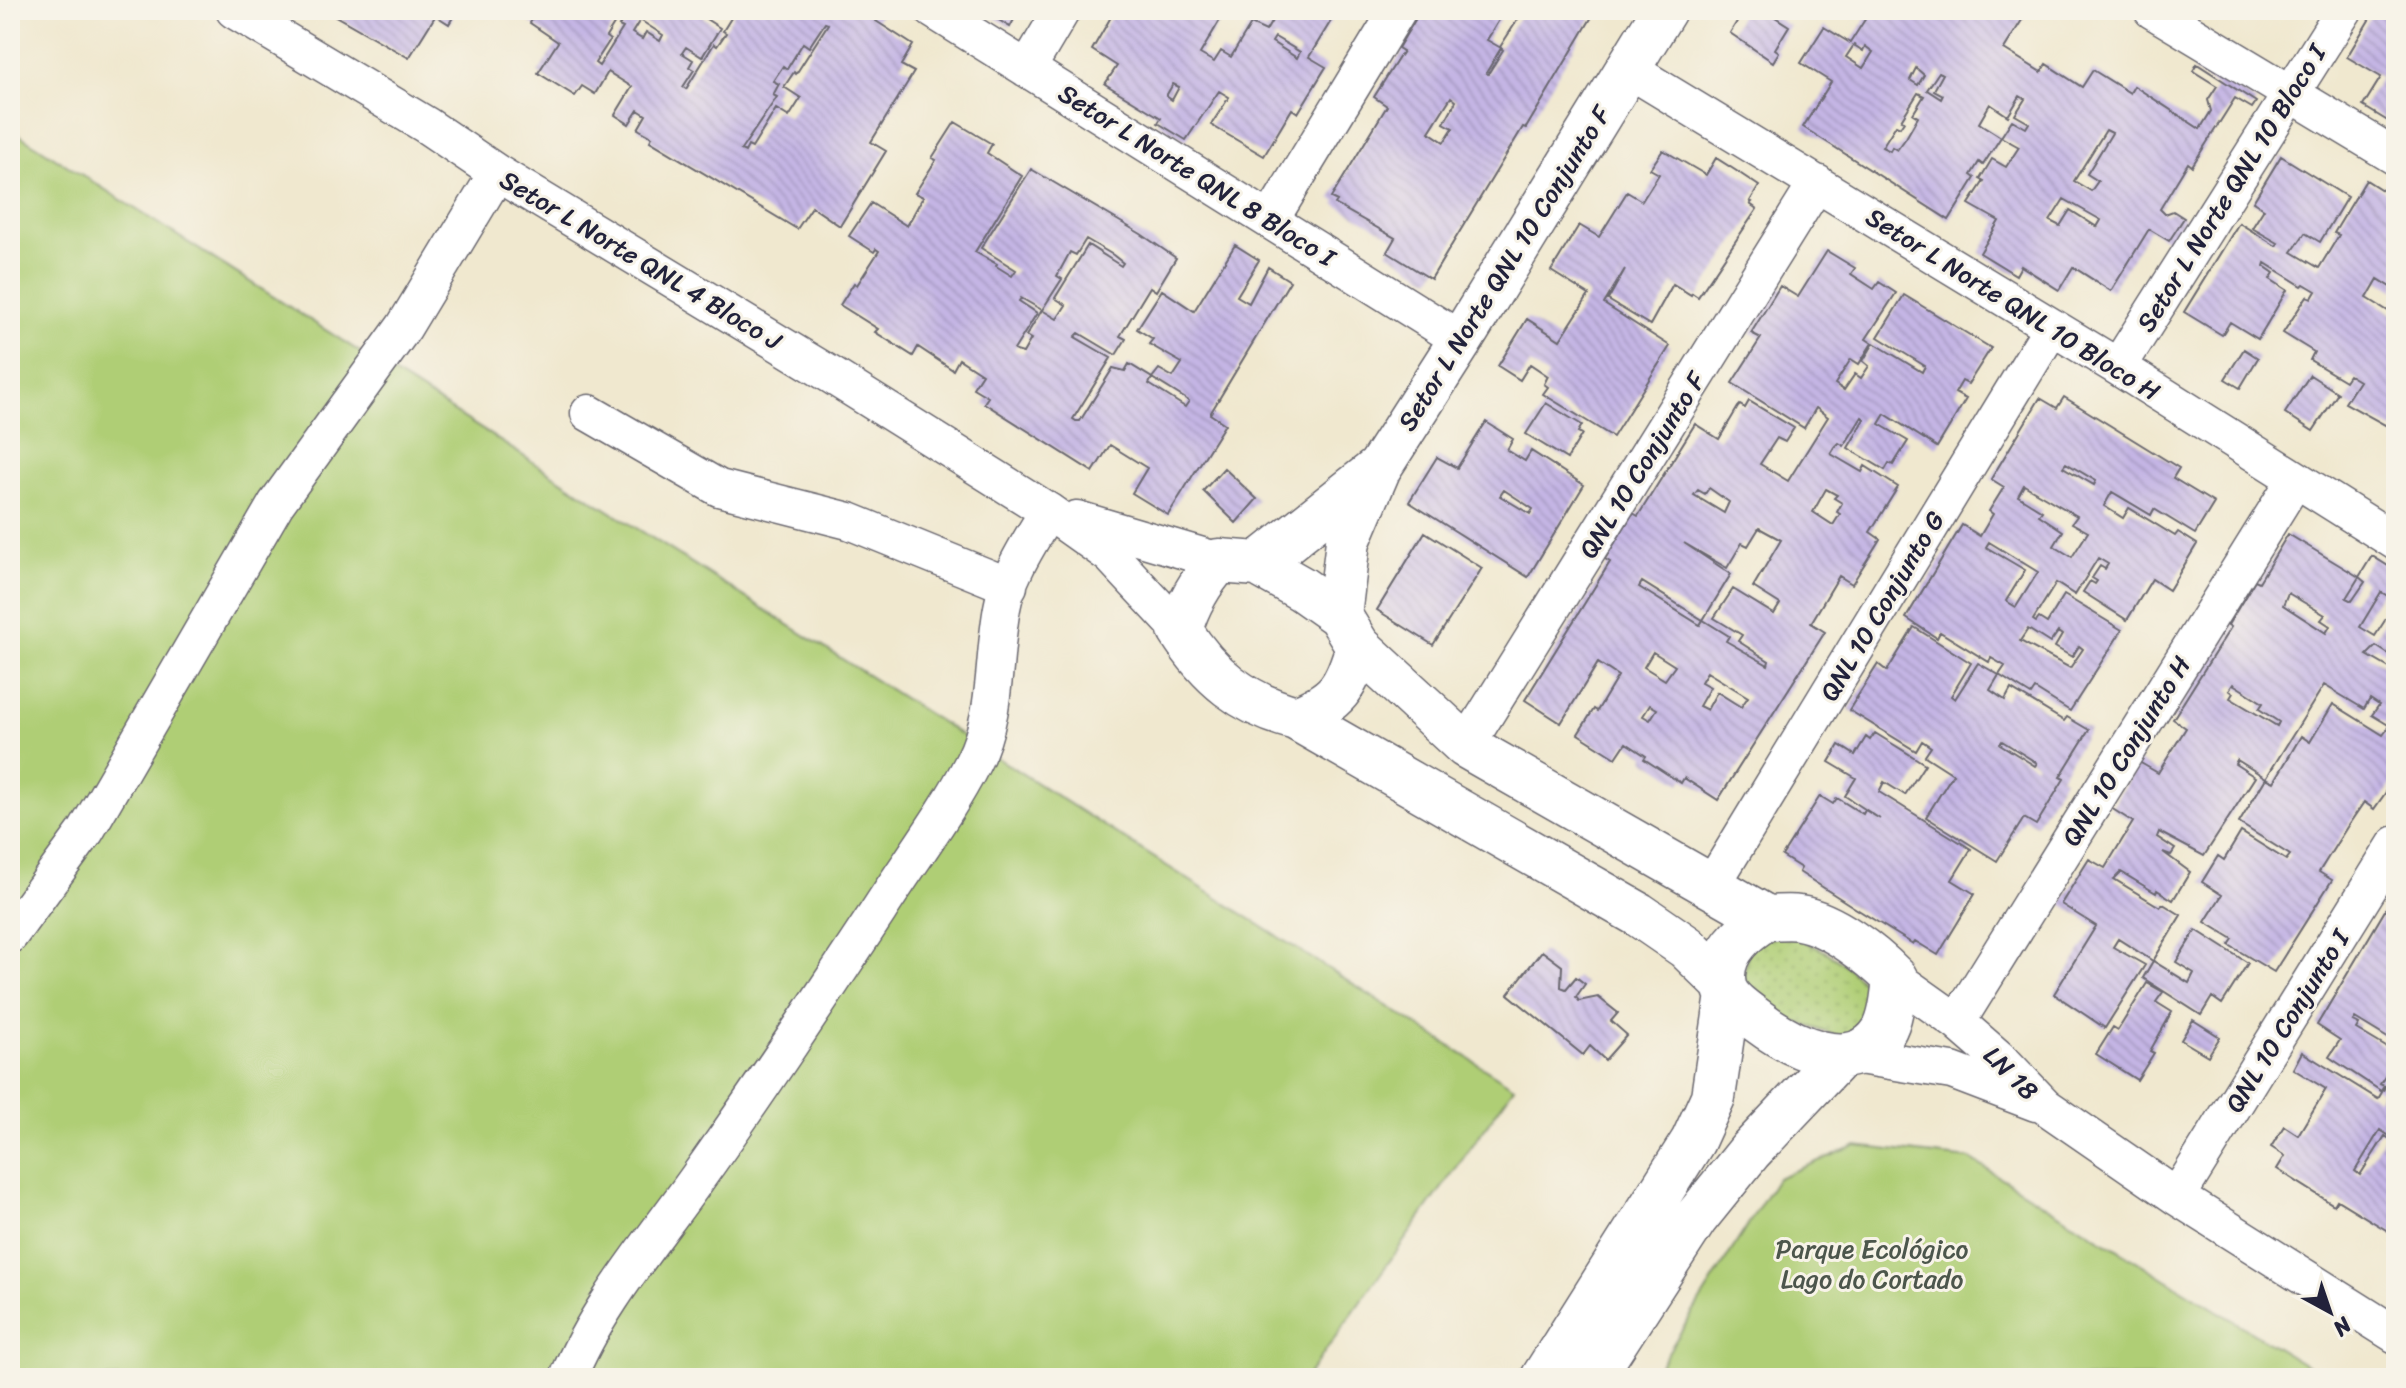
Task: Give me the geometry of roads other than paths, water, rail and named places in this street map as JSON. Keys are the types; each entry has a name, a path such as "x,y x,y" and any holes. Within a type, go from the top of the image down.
{"main road":[{"name":"Setor L Norte QNL 10 Conjunto F","path":"1379,468 1664,10"},
{"path":"1379,468 1192,596 1180,630 1197,657 1228,687 1269,711 1296,718 1638,914 1686,947 1725,989 1777,1036 1846,1056"},
{"path":"1296,718 1323,707 1341,690 1351,671 1348,541 1379,468"},
{"path":"1238,562 1302,589 1466,746 1767,918 1800,918 1829,930 1878,961 1895,978 1892,1004 1883,1032 1868,1047 1846,1056 1750,1151 1695,1219 1592,1378"},
{"path":"1543,1378 1693,1141 1713,1097 1726,963 1734,941 1767,918"}],"street":[{"name":"Setor L Norte QNL 4 Bloco J","path":"234,10 426,125 497,173 831,375 1048,511"},
{"name":"Setor L Norte QNL 8 Bloco I","path":"933,10 1461,340"},
{"path":"1027,69 1062,10"},
{"path":"1271,219 1398,10"},
{"path":"2152,10 2396,157"},
{"name":"Setor L Norte QNL 10 Bloco I","path":"2118,367 2344,10"},
{"name":"Setor L Norte QNL 10 Bloco H","path":"1628,69 2118,367 2396,542"},
{"path":"10,935 86,831 276,504 404,327 497,173"},
{"name":"QNL 10 Conjunto F","path":"1466,746 1817,183"},
{"name":"QNL 10 Conjunto G","path":"1712,885 2052,327"},
{"path":"589,413 719,488 849,521 1009,586"},
{"name":"QNL 10 Conjunto H","path":"1957,1022 2295,480"},
{"path":"1048,511 1238,562"},
{"path":"568,1378 613,1296 718,1149 840,969 973,762 988,723 996,677 1002,607 1015,567 1048,511"},
{"path":"1048,511 1110,555 1180,630"},
{"name":"QNL 10 Conjunto I","path":"2177,1197 2396,844"},
{"name":"LN 18","path":"1895,978 1957,1022 2003,1062 2045,1106"},
{"name":"LN 18","path":"1846,1056 1952,1071 2045,1106"},
{"path":"2045,1106 2177,1197 2396,1335"}],"park label":[{"name":"Parque Ecológico Lago do Cortado","path":"1872,1264"}]}
